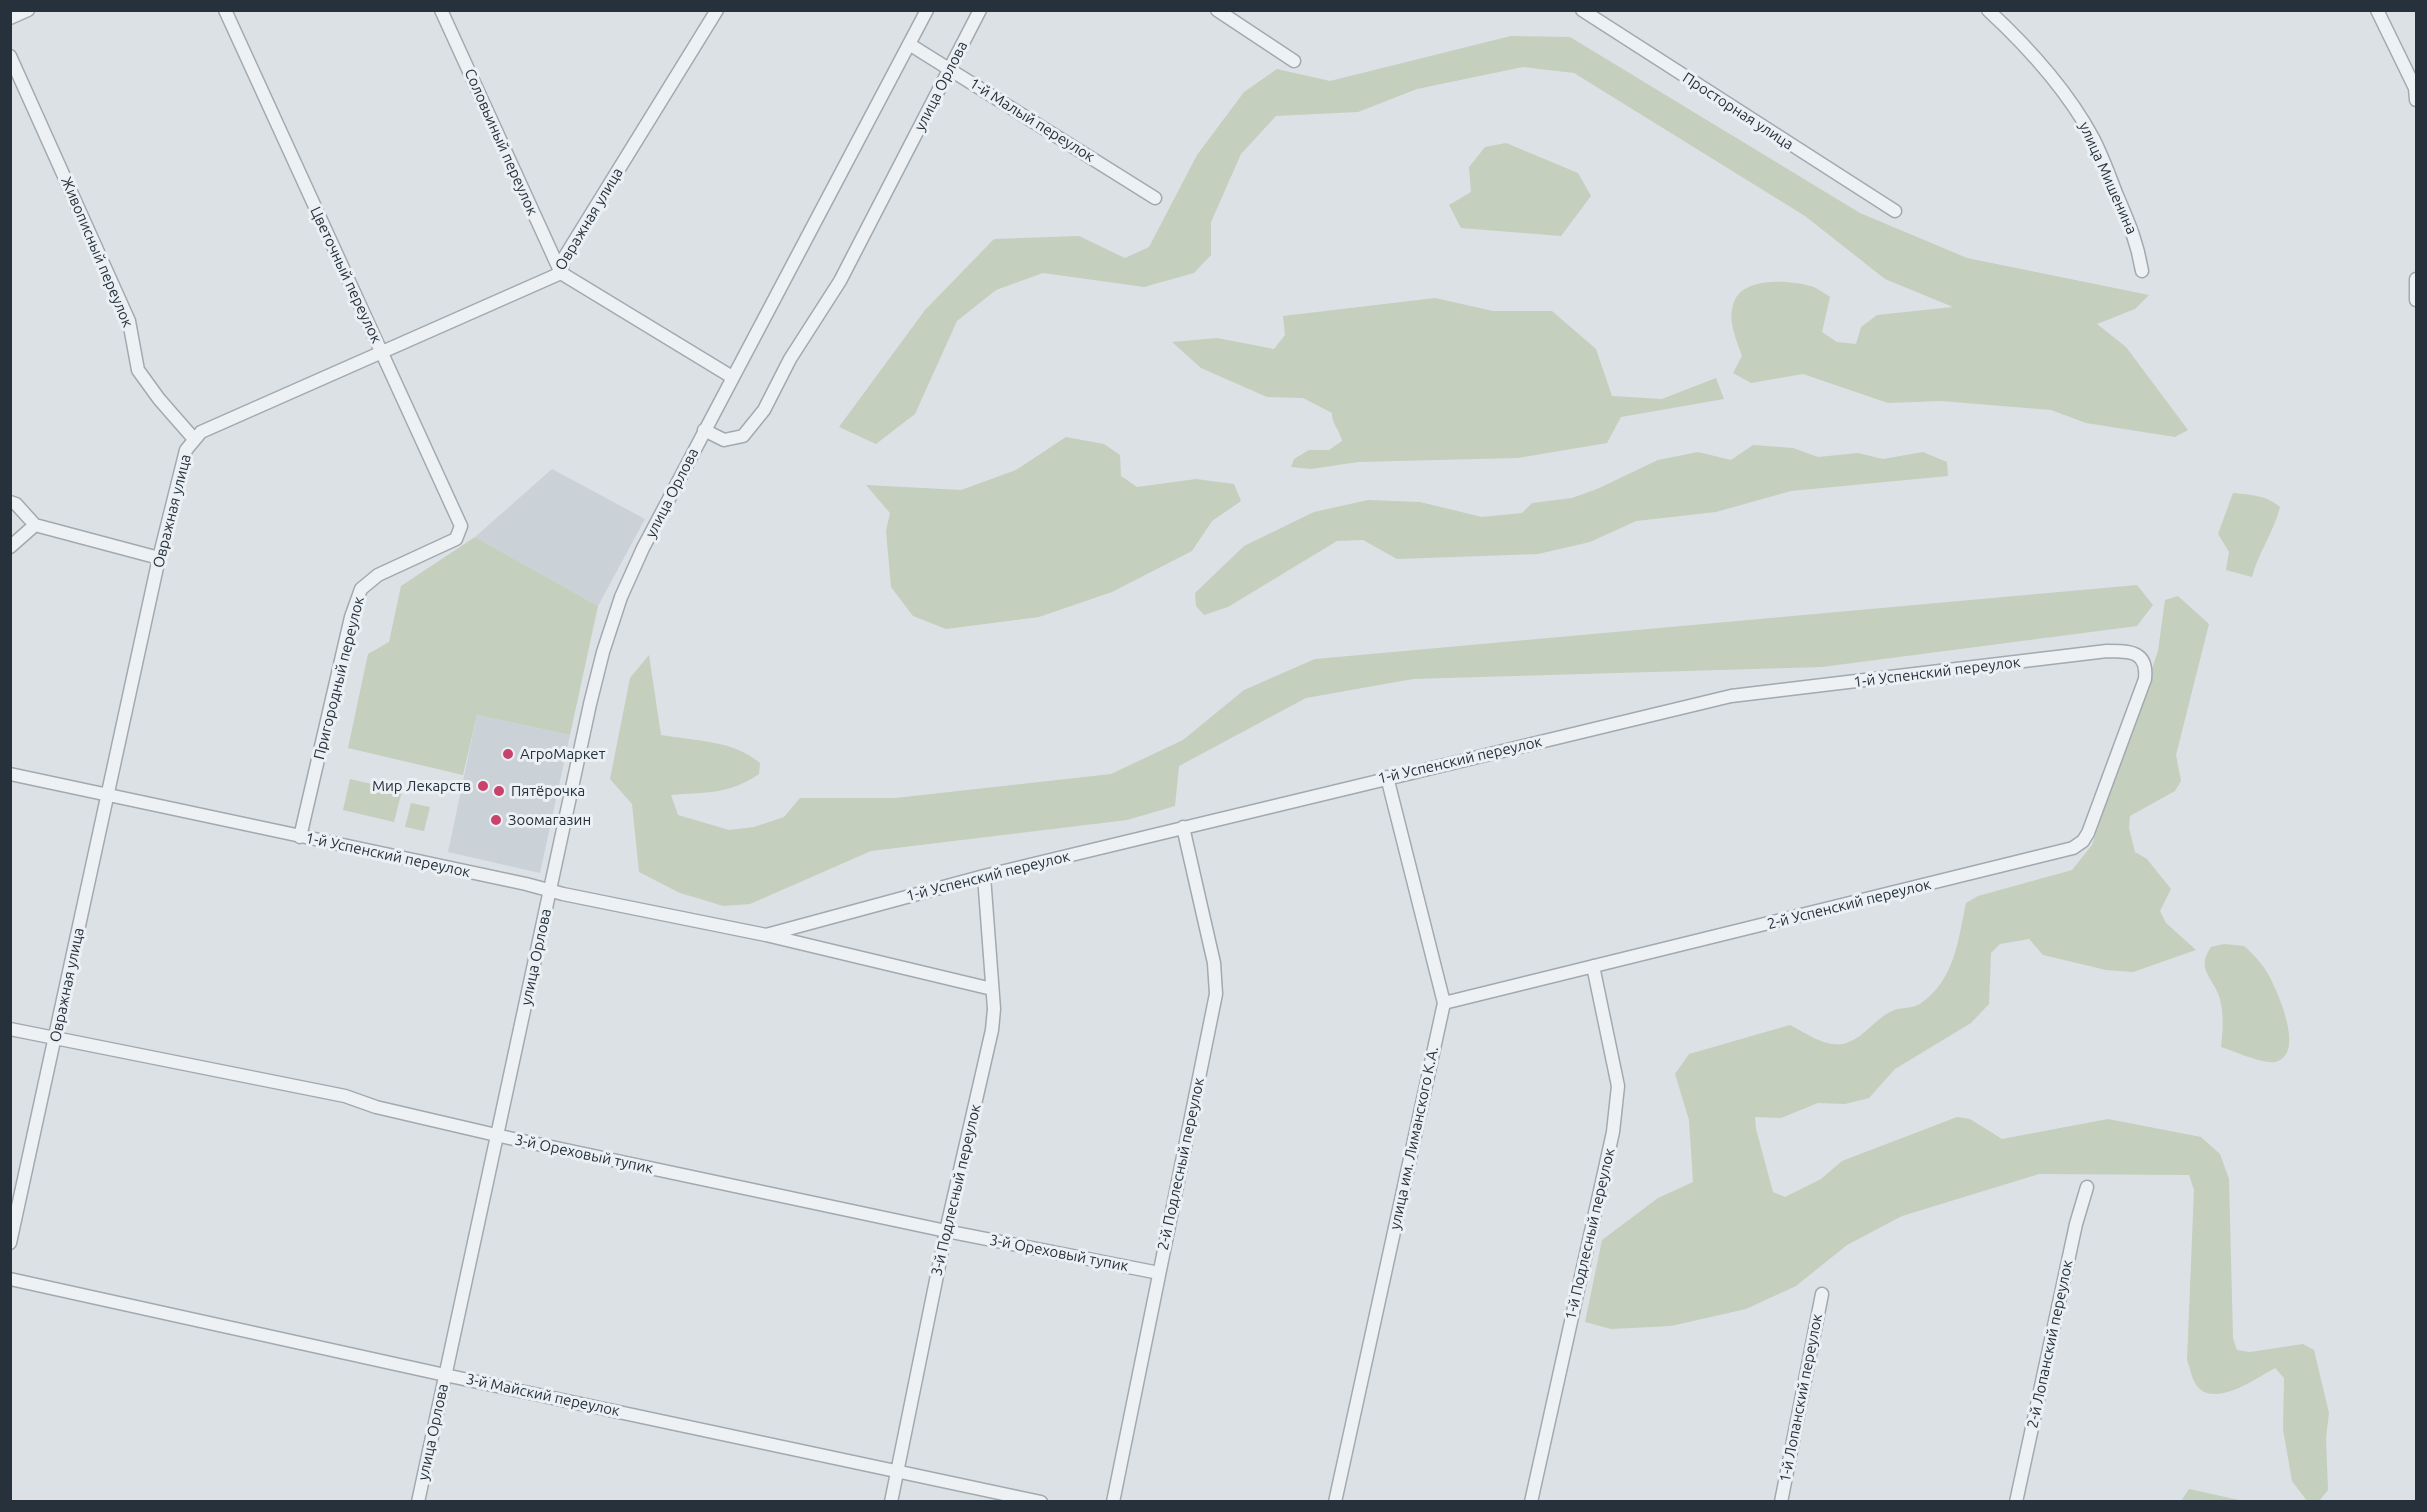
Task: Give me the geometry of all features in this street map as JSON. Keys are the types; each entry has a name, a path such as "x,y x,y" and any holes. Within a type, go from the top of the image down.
{"street":[{"path":"10,18 28,10"},
{"name":"Цветочный переулок","path":"225,10 456,511 462,526 456,539"},
{"name":"Соловьиный переулок","path":"441,10 561,273"},
{"name":"Овражная улица","path":"10,1243 159,558 186,450 201,432 561,273 564,258 717,10"},
{"name":"улица Орлова","path":"418,1502 603,652 621,597 643,548 704,430 927,10"},
{"name":"улица Орлова","path":"704,430 724,440 743,436 764,410 790,359 840,281 980,10"},
{"path":"1217,10 1294,61"},
{"name":"Просторная улица","path":"1582,10 1895,211"},
{"name":"улица Мишенина","path":"1988,10 2048,74 2094,140 2138,244 2142,271"},
{"path":"2377,10 2415,88 2416,100"},
{"name":"1-й Малый переулок","path":"909,44 1155,198"},
{"name":"Живописный переулок","path":"10,56 129,321 138,370 159,399 194,439"},
{"path":"561,273 732,377"},
{"path":"2416,279 2416,300"},
{"path":"10,502 16,504 35,525 159,558"},
{"path":"10,548 35,525"},
{"name":"Пригородный переулок","path":"300,837 351,616 361,589 378,575 456,539"},
{"name":"1-й Успенский переулок","path":"766,935 984,876 1387,777 1731,696 2107,651 2134,653 2143,660 2146,670 2145,679"},
{"name":"2-й Успенский переулок","path":"1444,1003 2073,848 2083,841 2088,833 2145,679"},
{"name":"1-й Успенский переулок","path":"10,774 766,935 992,989"},
{"name":"улица им. Лиманского К.А.","path":"1335,1502 1444,1003 1387,777"},
{"name":"2-й Подлесный переулок","path":"1113,1502 1216,994 1214,963 1183,827"},
{"name":"3-й Подлесный переулок","path":"891,1502 946,1231 992,1030 994,1009 984,876"},
{"name":"1-й Подлесный переулок","path":"1531,1502 1613,1132 1618,1086 1593,966"},
{"name":"3-й Ореховый тупик","path":"10,1029 345,1096 376,1107 499,1135 946,1231 1159,1273"},
{"name":"2-й Лопанский переулок","path":"2016,1502 2086,1187"},
{"name":"3-й Майский переулок","path":"10,1279 445,1375 1041,1502"},
{"name":"1-й Лопанский переулок","path":"1781,1502 1822,1294"}],"shaded area":[{"path":"552,469 645,519 598,606 475,537"},
{"path":"477,715 570,735 540,873 448,852"}],"green space":[{"path":"1511,36 1570,37 1860,213 1967,258 2149,295 2135,309 2097,324 2126,347 2188,430 2175,437 2086,423 2051,410 1941,401 1888,403 1803,374 1751,383 1733,373 1742,356 1733,329 1732,309 1739,294 1747,288 1770,282 1814,287 1830,297 1822,332 1837,342 1856,344 1861,327 1877,315 1953,307 1885,279 1805,216 1574,73 1523,67 1417,89 1358,112 1276,116 1241,154 1211,222 1211,255 1194,273 1144,287 1043,273 996,290 957,321 915,414 876,444 839,427 925,310 994,239 1079,236 1125,258 1149,247 1197,155 1244,92 1277,69 1330,81"},
{"path":"1506,143 1578,173 1591,196 1561,236 1461,228 1449,205 1471,192 1469,167 1485,147"},
{"path":"1435,298 1493,311 1552,311 1596,349 1612,396 1662,399 1716,378 1724,399 1621,417 1607,443 1518,458 1358,462 1311,469 1291,467 1294,459 1309,450 1329,450 1342,441 1332,413 1303,398 1267,397 1201,368 1172,342 1217,338 1274,349 1285,335 1283,316"},
{"path":"1066,437 1104,444 1120,455 1121,476 1137,487 1196,479 1234,484 1241,501 1212,521 1192,551 1112,592 1039,617 946,629 913,616 891,587 886,531 890,513 866,485 961,490 1016,470"},
{"path":"1753,445 1793,448 1818,457 1858,453 1883,459 1923,452 1947,462 1948,476 1791,491 1716,512 1636,521 1590,542 1538,554 1397,559 1363,540 1337,541 1228,607 1204,615 1196,606 1195,593 1244,546 1314,512 1368,500 1420,502 1482,517 1522,513 1532,503 1572,498 1597,489 1658,460 1698,452 1731,460"},
{"path":"2233,493 2264,498 2280,507 2252,577 2226,570 2229,552 2218,534"},
{"path":"475,537 598,606 570,735 477,715 463,775 348,748 368,654 389,642 401,586"},
{"path":"2137,585 2153,605 2137,626 1822,667 1413,679 1306,698 1179,766 1175,806 1127,820 871,851 750,904 723,906 680,893 639,872 632,804 610,779 630,678 649,655 661,735 726,746 749,755 760,763 759,774 737,786 706,793 671,795 678,815 729,830 754,827 784,817 800,798 895,798 1111,774 1183,740 1244,690 1315,659"},
{"path":"2178,596 2209,624 2176,755 2181,781 2175,791 2130,816 2129,828 2135,852 2147,859 2171,889 2160,911 2166,923 2196,950 2133,972 2106,970 2043,955 2029,939 2000,944 1991,953 1989,1004 1971,1023 1895,1069 1869,1098 1845,1104 1818,1103 1781,1118 1755,1117 1756,1129 1773,1192 1785,1197 1821,1179 1842,1161 1957,1117 1970,1119 2002,1139 2108,1119 2201,1137 2220,1154 2229,1179 2233,1338 2237,1350 2250,1352 2303,1344 2314,1350 2329,1413 2326,1438 2328,1490 2320,1500 2307,1501 2292,1481 2283,1429 2284,1378 2275,1368 2246,1385 2223,1393 2212,1394 2202,1391 2195,1383 2187,1360 2194,1190 2189,1175 2039,1174 1902,1216 1847,1245 1796,1286 1746,1309 1671,1326 1611,1329 1585,1322 1602,1240 1658,1198 1693,1182 1689,1120 1675,1074 1689,1054 1790,1025 1826,1043 1849,1042 1890,1012 1916,1006 1932,994 1948,971 1953,958 1966,903 1978,896 2072,870 2092,845 2158,651 2165,600"},
{"path":"350,779 402,791 394,822 343,810"},
{"path":"411,803 430,807 424,831 405,827"},
{"path":"2224,944 2244,946 2257,959 2266,970 2283,1007 2287,1021 2289,1048 2284,1057 2275,1062 2256,1059 2221,1047 2223,1023 2220,999 2207,974 2205,962 2211,947"},
{"path":"2189,1489 2239,1500 2241,1501 2181,1501"}],"place":[{"name":"АгроМаркет","path":"508,754"},
{"name":"Мир Лекарств","path":"483,786"},
{"name":"Пятёрочка","path":"499,791"},
{"name":"Зоомагазин","path":"496,820"}]}
